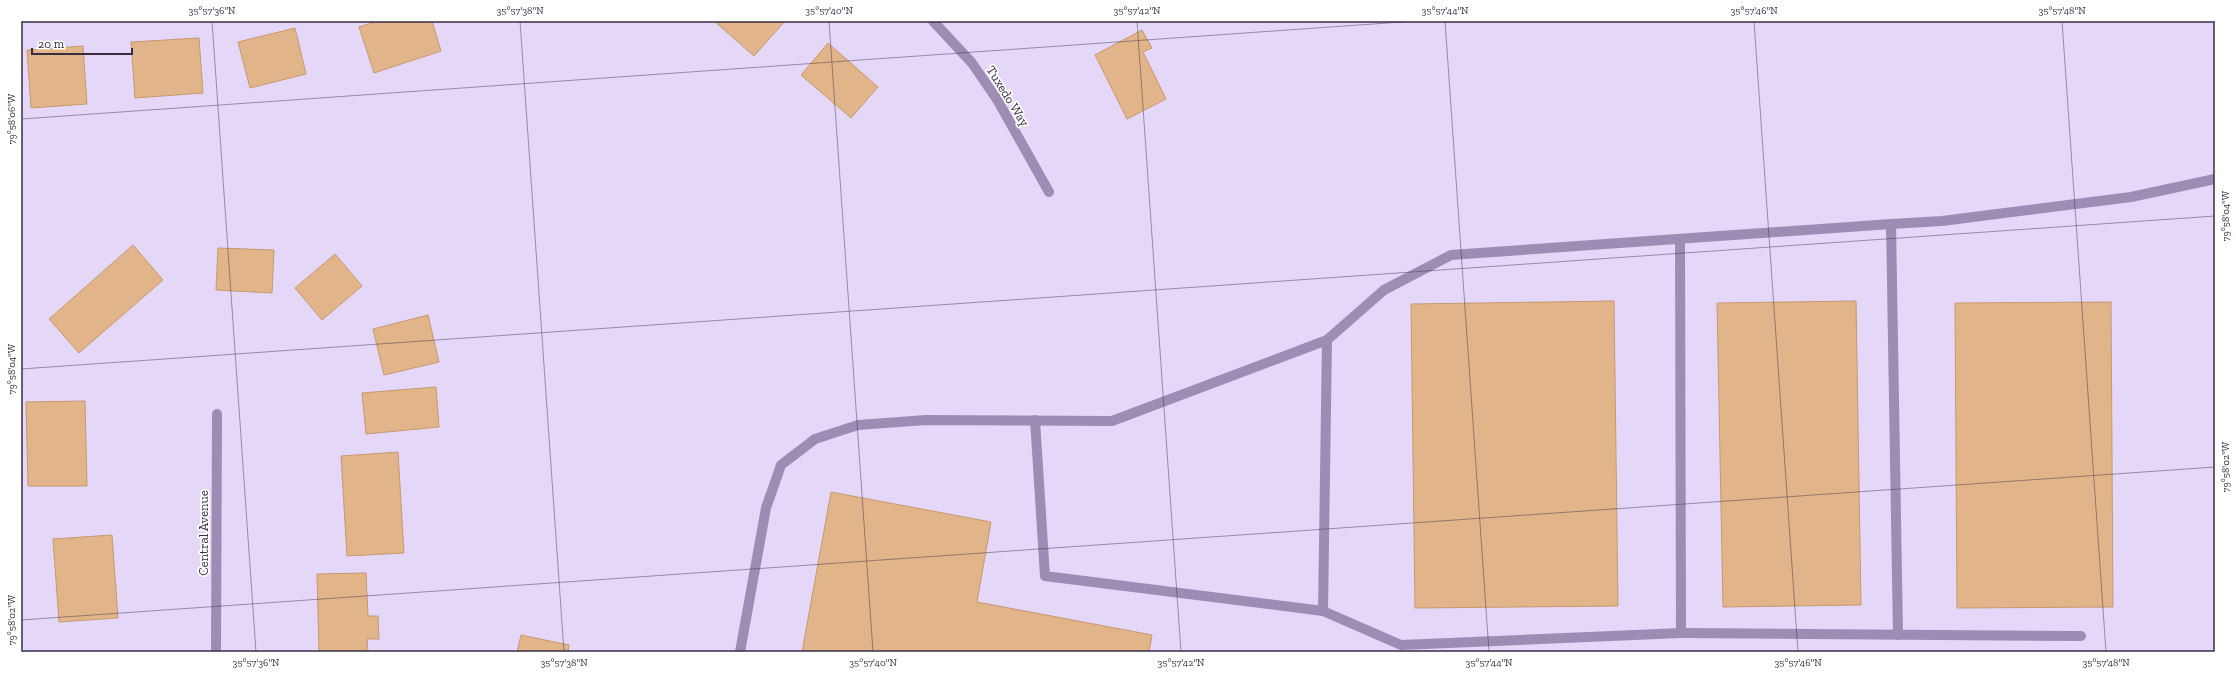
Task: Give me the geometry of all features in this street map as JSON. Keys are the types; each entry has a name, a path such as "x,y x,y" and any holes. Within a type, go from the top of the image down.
{"street":[{"name":"Tuxedo Way","path":"933,21 972,64 985,82 1049,192"},
{"path":"740,652 766,508 781,464 815,439 858,425 926,420 1112,421 1327,340 1384,290 1451,255 1942,221 2131,197 2215,179"},
{"path":"1891,224 1898,635"},
{"path":"1680,239 1681,633"},
{"path":"1323,611 1327,340"},
{"name":"Central Avenue","path":"216,652 217,414"},
{"path":"1035,420 1046,576 1323,611 1401,645 1681,633 2081,636"}],"building":[{"path":"378,21 432,21 441,51 374,73 359,27"},
{"path":"714,21 785,21 754,56"},
{"path":"295,28 306,74 250,88 238,42"},
{"path":"1142,30 1152,48 1143,52 1166,99 1127,119 1095,55"},
{"path":"199,38 203,93 135,98 131,42"},
{"path":"828,43 878,87 851,118 801,75"},
{"path":"83,46 87,104 31,108 27,50"},
{"path":"133,245 163,280 79,353 49,319"},
{"path":"218,248 274,250 272,293 216,290"},
{"path":"335,254 362,286 322,320 295,288"},
{"path":"1614,301 1618,606 1415,608 1411,304"},
{"path":"1856,301 1861,605 1723,607 1717,303"},
{"path":"2111,302 2113,607 1957,608 1955,303"},
{"path":"428,315 439,362 384,375 373,329"},
{"path":"436,387 439,427 366,434 362,393"},
{"path":"85,401 87,486 28,486 26,402"},
{"path":"398,452 404,553 347,556 341,456"},
{"path":"831,492 991,522 977,602 1152,635 1149,652 802,652"},
{"path":"112,535 118,618 59,622 53,539"},
{"path":"366,573 368,616 378,616 379,639 367,639 368,652 319,652 317,574"},
{"path":"521,635 569,645 568,652 517,652"}]}
